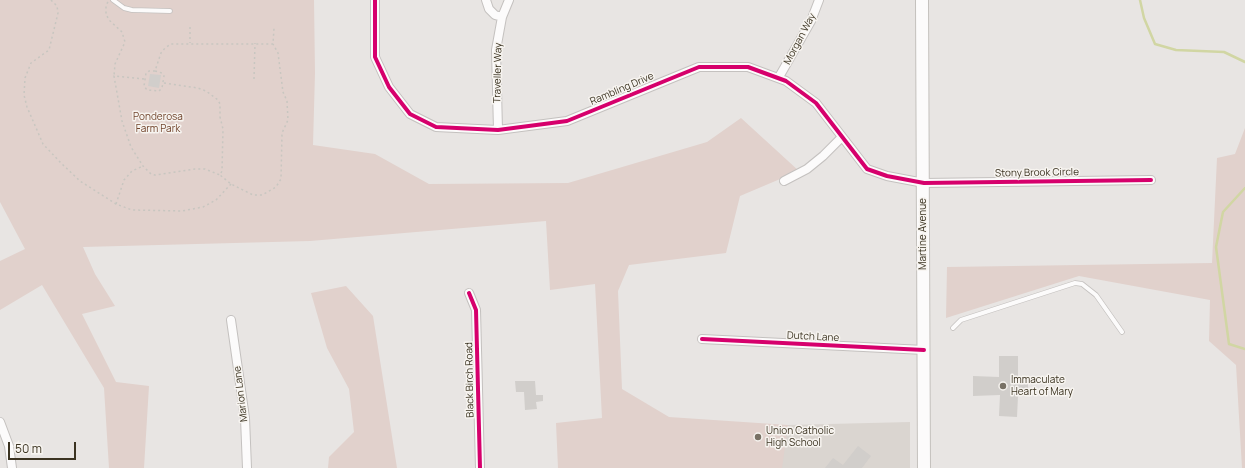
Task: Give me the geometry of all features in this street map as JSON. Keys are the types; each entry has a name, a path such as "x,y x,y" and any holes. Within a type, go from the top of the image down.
{"main road":[{"name":"Martine Avenue","path":"922,0 924,468"}],"street":[{"name":"Rambling Drive","path":"375,0 375,56 389,87 410,114 436,127 498,130 567,121 699,67 748,67 779,77 816,103 867,169 887,176 923,183"},
{"path":"486,0 489,9 496,15 502,17"},
{"name":"Traveller Way","path":"498,130 496,50 502,17 509,0"},
{"name":"Morgan Way","path":"779,77 811,21 819,0"},
{"path":"784,181 813,164 842,137"},
{"name":"Stony Brook Circle","path":"923,183 1151,180"},
{"name":"Black Birch Road","path":"469,293 476,310 480,468"},
{"name":"Marion Lane","path":"231,320 245,418 247,468"},
{"name":"Dutch Lane","path":"702,339 924,350"},
{"path":"0,422 9,446 12,468"}],"lane":[{"path":"113,0 124,8 132,10 170,11"},
{"path":"953,328 961,320 1075,283 1082,284 1096,295 1122,332"}],"path":[{"path":"52,0 58,13 49,50 32,63 24,78 24,95 27,107 43,144 60,163 80,181 116,204 132,210 182,212 211,204 222,195 231,184"},
{"path":"108,2 106,5 106,14 109,20 122,32 125,42 115,64 114,76 122,121 131,147 143,166 155,176 196,169 206,170 220,175 231,184 253,195 262,195 276,187 281,179 282,133 288,120 289,110 283,92 278,54 274,44 274,28"},
{"path":"190,27 190,43"},
{"path":"155,71 161,53 168,45 175,43 274,44"},
{"path":"254,79 255,43"},
{"path":"155,71 162,73 164,76 164,83 159,91 147,90 144,86 145,79 146,72 155,71"},
{"path":"114,76 145,79"},
{"path":"164,83 206,90 218,100 220,104 220,117 223,129 222,171 220,175"},
{"path":"116,204 124,180 132,171 143,166"}],"shaded area":[{"name":"Union Catholic High School","path":"910,422 910,468 598,468 788,425"}],"green space":[{"name":"Ponderosa Farm Park","path":"0,0 314,0 315,73 313,145 375,154 429,184 568,183 707,142 741,118 799,171 740,196 726,253 629,265 618,291 622,389 669,417 788,425 782,468 558,468 556,423 602,418 595,284 550,290 546,221 310,241 83,247 95,274 115,306 82,314 116,382 149,386 144,468 109,468 104,388 42,285 0,310 0,261 25,249 0,202"},
{"path":"1245,128 1245,468 1242,468 1236,365 1209,341 1210,300 1079,276 946,318 947,267 1212,263 1217,158 1235,154"},
{"path":"346,286 373,316 397,468 328,468 329,457 354,432 349,389 327,348 311,293"}],"building":[{"path":"150,74 161,75 159,88 148,86"},
{"name":"Immaculate Heart of Mary","path":"999,356 1018,356 1018,376 1028,376 1028,396 1018,396 1017,417 999,416 1000,395 973,396 973,376 999,377"},
{"path":"515,381 535,381 536,395 543,395 543,401 536,402 537,409 525,410 524,392 516,392"},
{"path":"858,446 871,456 862,468 825,468 833,458 843,465"}],"waterway":[{"path":"1140,0 1144,18 1155,44 1176,50 1224,52 1245,62"},
{"path":"1245,188 1223,212 1216,247 1229,344 1245,349"}],"cycle path":[{"path":"375,0 375,57 389,87 410,114 436,127 498,130 567,121 699,67 748,67 786,81 816,103 867,169 887,176 924,183 1151,180"},
{"path":"469,293 476,310 480,468"},
{"path":"702,339 924,350"}],"place":[{"name":"Immaculate Heart of Mary","path":"1003,386"},
{"name":"Union Catholic High School","path":"758,437"}]}
